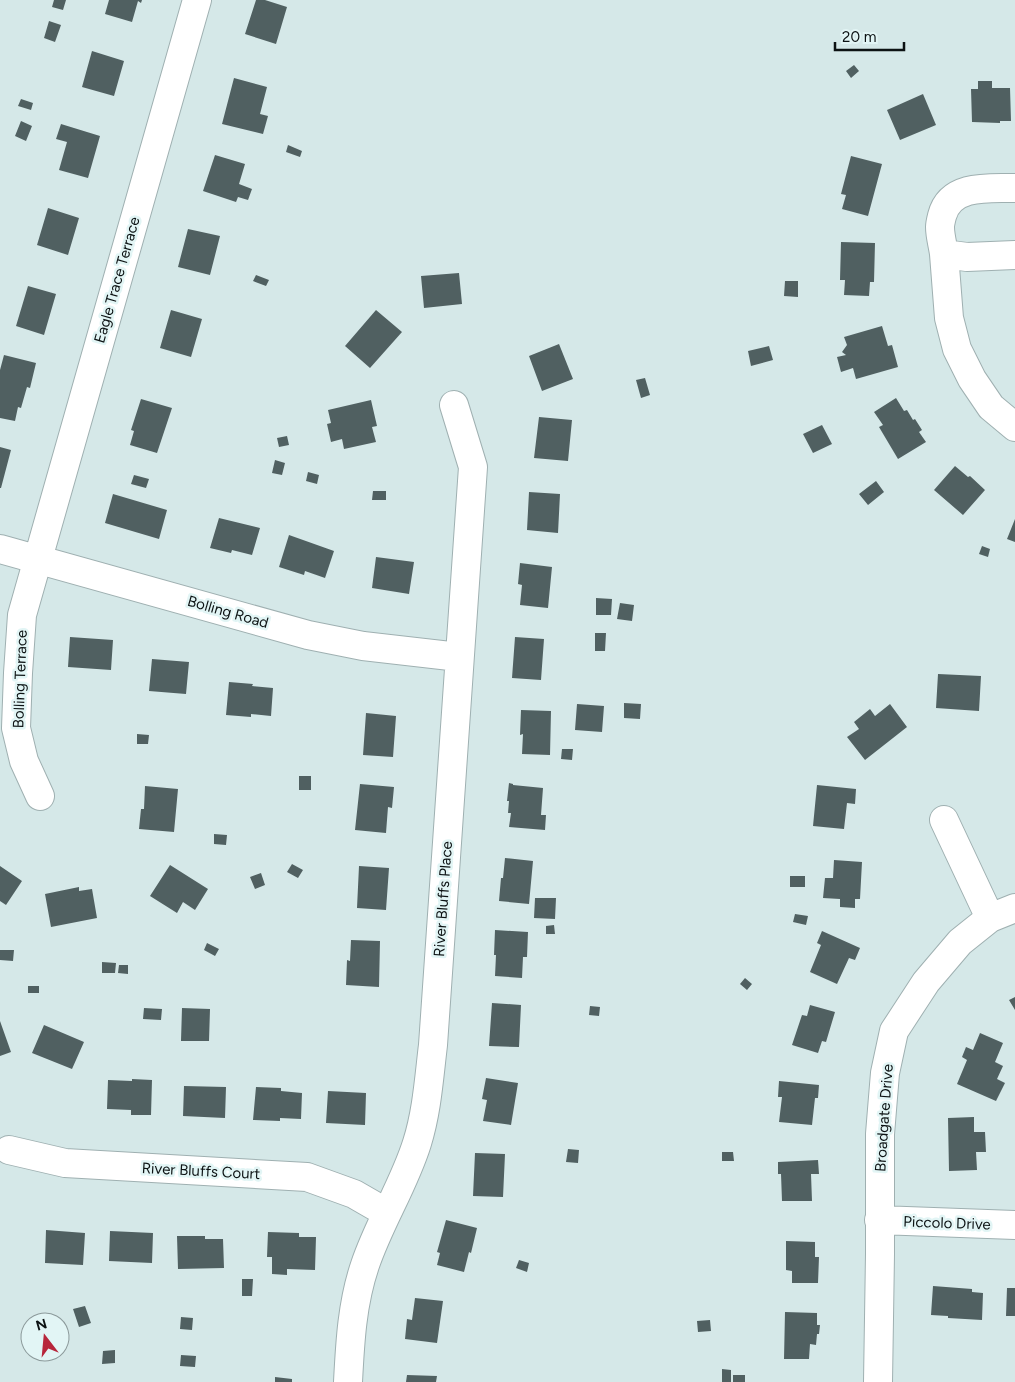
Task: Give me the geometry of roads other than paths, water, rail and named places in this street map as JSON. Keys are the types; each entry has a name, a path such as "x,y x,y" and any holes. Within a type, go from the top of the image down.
{"street":[{"name":"Eagle Trace Terrace","path":"37,559 197,0"},
{"path":"1015,188 979,189 961,192 944,209 940,226 944,254 948,318 957,349 972,379 991,406 1015,427"},
{"path":"944,254 967,257 1015,255"},
{"name":"River Bluffs Place","path":"348,1382 353,1312 365,1266 411,1162 418,1141 427,1098 433,1045 472,467 454,405"},
{"name":"Bolling Road","path":"0,549 308,634 363,646 459,657"},
{"name":"Bolling Terrace","path":"37,559 22,615 16,728 24,761 40,796"},
{"path":"944,820 990,918"},
{"name":"Broadgate Drive","path":"878,1382 880,1134 884,1073 894,1031 926,982 960,942 990,918 1015,908"},
{"name":"River Bluffs Court","path":"9,1150 65,1164 307,1177 354,1194 387,1213"},
{"name":"Piccolo Drive","path":"879,1220 1015,1225"}]}
